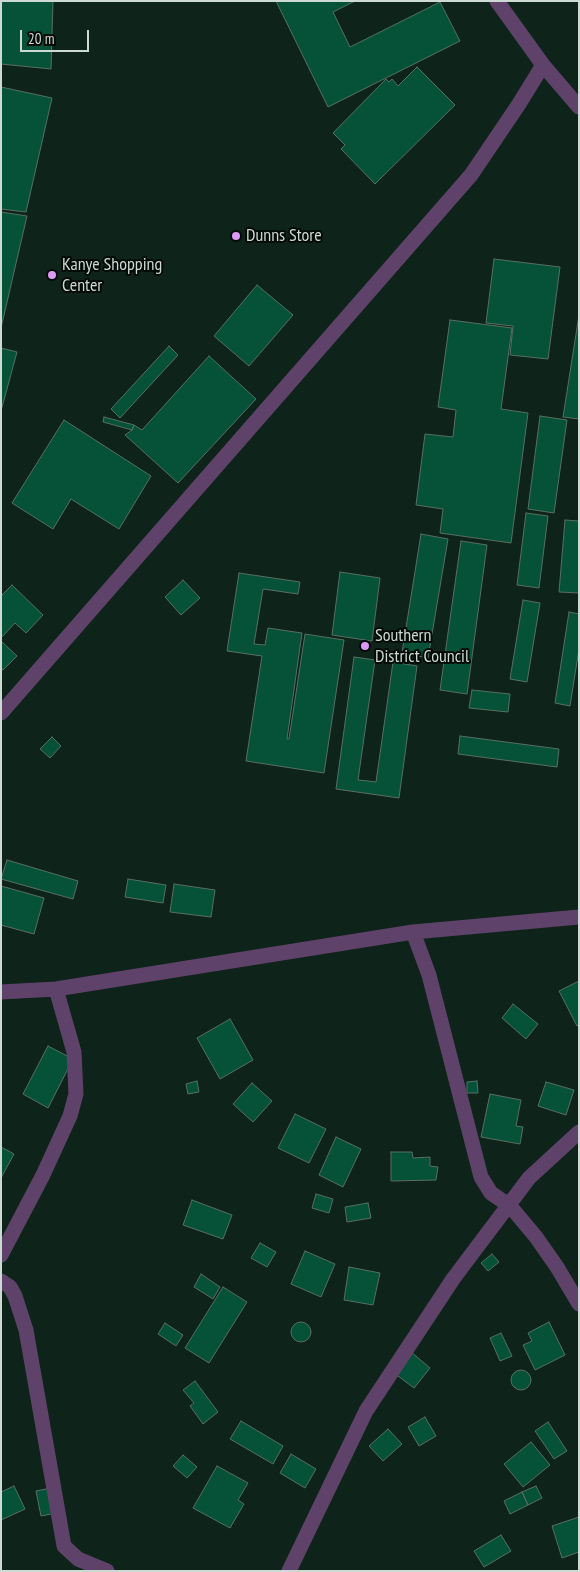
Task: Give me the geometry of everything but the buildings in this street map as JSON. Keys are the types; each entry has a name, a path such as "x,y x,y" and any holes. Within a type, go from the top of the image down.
{"street":[{"path":"497,1 543,65 579,107"},
{"path":"1,713 471,175 543,65"},
{"path":"1,992 56,989 413,932 579,917"},
{"path":"413,932 429,975 481,1177 491,1192 510,1206 536,1236 558,1267 579,1304"},
{"path":"1,1256 47,1167 70,1116 76,1094 74,1052 56,989"},
{"path":"289,1571 366,1411 453,1279 510,1206 529,1178 579,1132"},
{"path":"1,1281 10,1287 15,1296 26,1330 64,1546 78,1559 107,1571"}],"place":[{"name":"Dunns Store","path":"236,236"},
{"name":"Kanye Shopping Center","path":"52,275"},
{"name":"Southern District Council","path":"365,646"}]}
